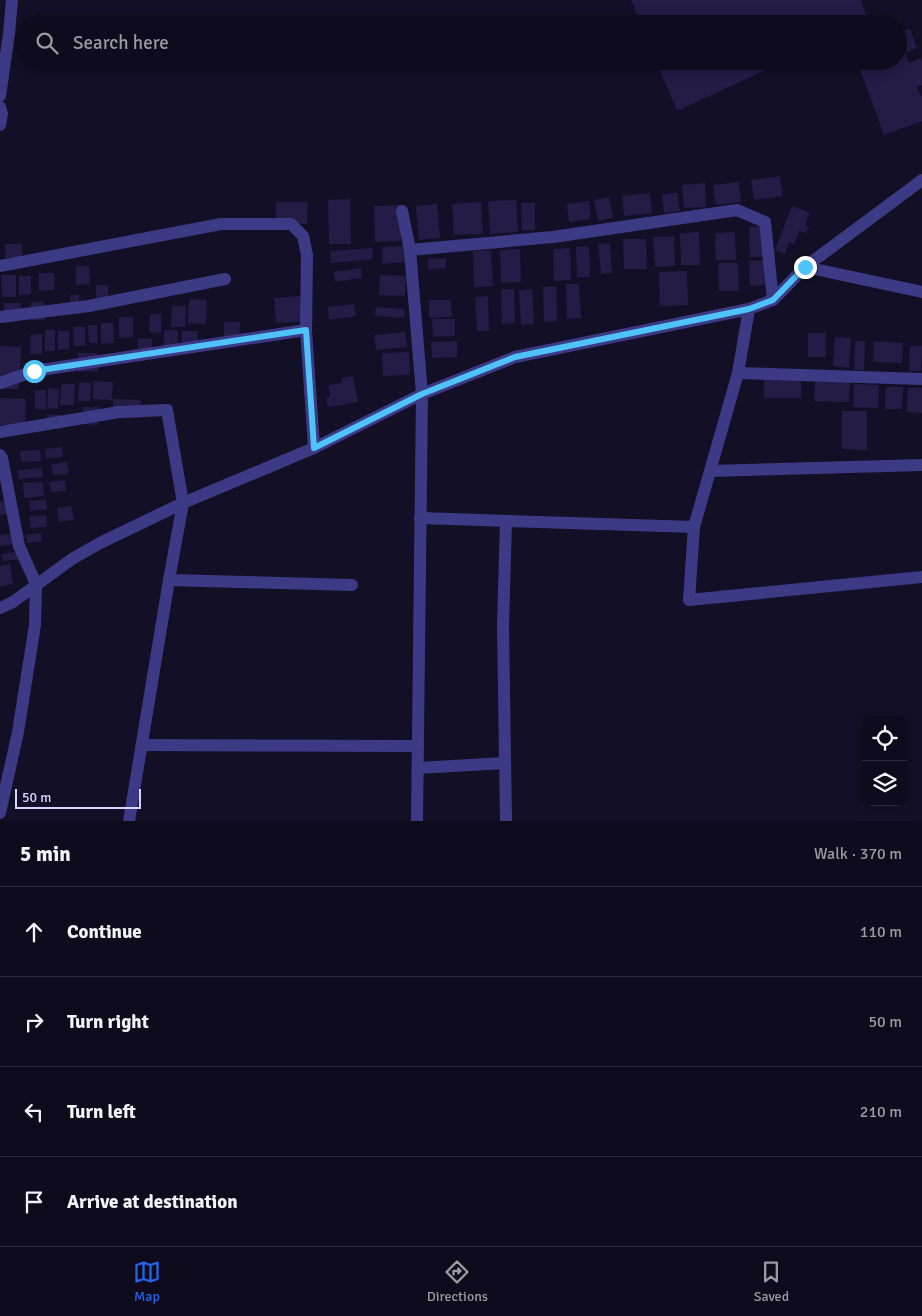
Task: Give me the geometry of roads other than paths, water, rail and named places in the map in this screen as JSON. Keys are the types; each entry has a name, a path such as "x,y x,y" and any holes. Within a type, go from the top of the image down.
{"street":[{"path":"0,96 12,0"},
{"path":"0,107 2,114 0,125"},
{"path":"0,608 13,602 72,559 100,543 183,503 314,448 422,394 515,357 749,309 773,300 805,267 922,180"},
{"path":"402,210 410,250 422,394 417,821"},
{"path":"410,250 553,238 737,210 764,222 773,300"},
{"path":"0,266 221,224 292,224 303,236 307,255 306,330 314,448"},
{"path":"805,267 922,292"},
{"path":"0,317 89,306 225,279"},
{"path":"749,309 738,372 694,526 689,600 922,577"},
{"path":"0,383 34,371 306,330"},
{"path":"738,372 922,379"},
{"path":"0,432 119,412 167,410 183,503 129,821"},
{"path":"0,455 19,546 36,584 35,625 18,732 2,793 0,813"},
{"path":"710,471 922,465"},
{"path":"420,518 694,526"},
{"path":"506,521 503,626 506,821"},
{"path":"169,580 352,585"},
{"path":"142,745 418,746"},
{"path":"418,768 505,763"}]}
